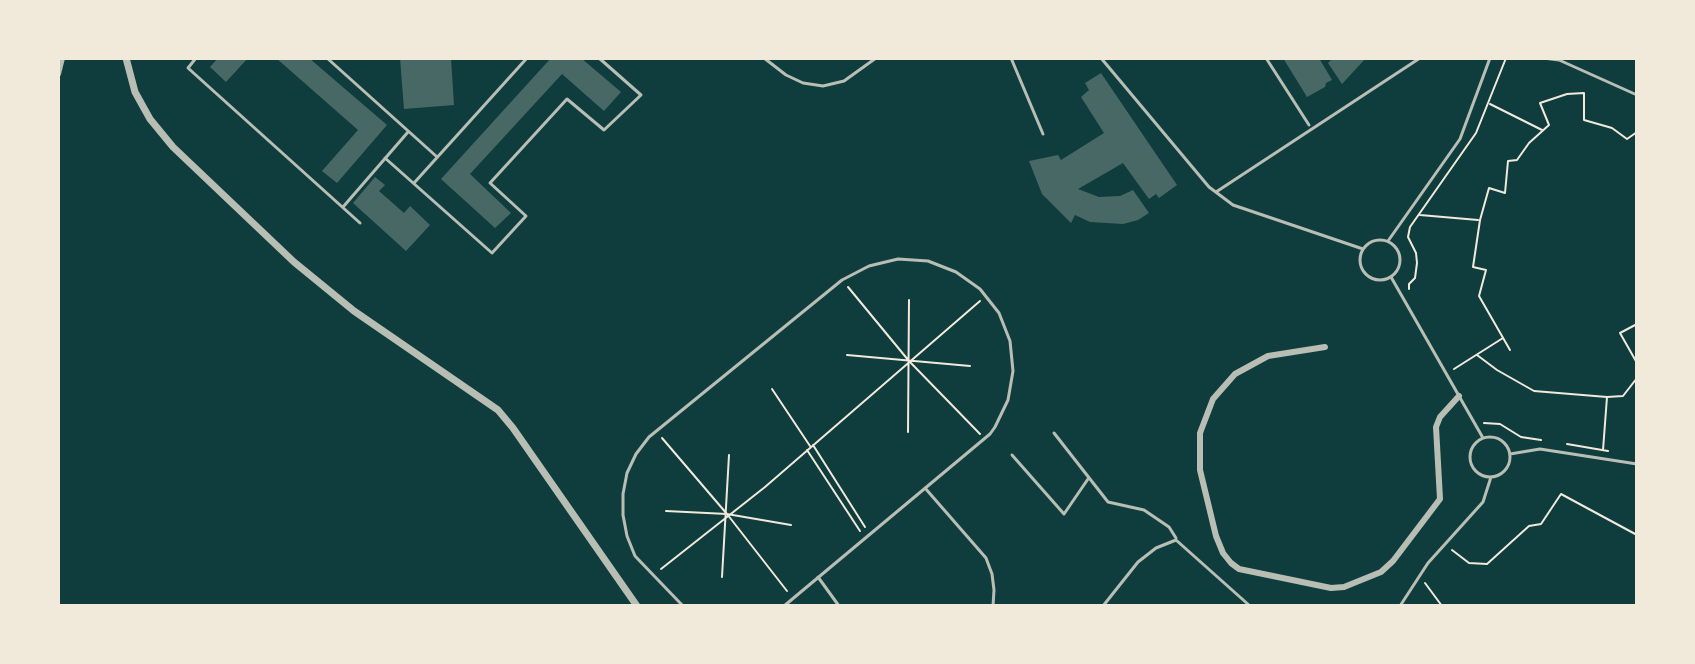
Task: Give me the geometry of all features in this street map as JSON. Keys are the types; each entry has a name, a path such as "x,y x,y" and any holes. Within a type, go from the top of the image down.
{"street":[{"path":"58,74 62,58"},
{"path":"126,58 135,92 150,119 173,147 272,241 354,311 498,410 637,606"},
{"path":"1325,347 1268,356 1235,374 1213,399 1204,422 1200,433 1200,470 1206,498 1223,553 1239,569 1331,588 1344,587 1381,572 1393,561 1440,499 1436,427 1440,417 1459,396"}],"lane":[{"path":"196,58 188,68 360,223"},
{"path":"327,58 436,156"},
{"path":"413,183 527,58"},
{"path":"385,158 492,253 526,216 490,183 567,99 604,130 641,95 599,58"},
{"path":"764,58 786,75 803,83 823,86 844,81 876,58"},
{"path":"1011,58 1043,134"},
{"path":"1101,58 1216,193 1233,205 1363,249"},
{"path":"1266,58 1309,125"},
{"path":"1216,193 1420,58"},
{"path":"1388,241 1460,139 1490,58"},
{"path":"1543,58 1559,60 1637,95"},
{"path":"343,207 408,131"},
{"path":"1373,241 1388,241 1398,250 1398,270 1380,281 1367,276 1360,265 1363,249 1373,241"},
{"path":"683,606 635,556 627,536 623,494 627,473 636,454 656,431 842,280 869,266 898,259 928,261 956,272 986,296 999,313 1010,341 1013,371 1008,400 995,427 784,606"},
{"path":"1391,277 1483,438"},
{"path":"1054,433 1108,502 1144,510 1169,527 1176,540 1250,606"},
{"path":"1483,438 1498,438 1508,447 1508,467 1497,476 1478,473 1470,462 1471,449 1483,438"},
{"path":"1510,454 1540,449 1637,464"},
{"path":"1012,455 1064,514 1089,478"},
{"path":"1400,606 1420,576 1483,502 1491,477"},
{"path":"925,488 986,558 992,574 993,606"},
{"path":"1103,606 1138,562 1156,548 1176,540"},
{"path":"818,577 839,606"}],"path":[{"path":"1408,293 1417,263 1408,237 1410,227 1476,133 1506,58"},
{"path":"1510,350 1479,296 1486,270 1473,267 1480,220 1489,188 1505,193 1508,161 1517,160 1529,143 1549,125 1540,103 1567,94 1584,93 1584,120 1612,128 1627,139 1637,132"},
{"path":"1489,103 1543,130"},
{"path":"1407,214 1480,220"},
{"path":"842,280 909,361 984,439"},
{"path":"654,575 727,514 765,487 986,296"},
{"path":"908,432 909,300"},
{"path":"1637,324 1620,333 1637,363"},
{"path":"1446,374 1505,337"},
{"path":"847,355 970,366"},
{"path":"1477,355 1534,391 1623,396 1637,378"},
{"path":"772,389 869,534"},
{"path":"1603,460 1607,397"},
{"path":"1485,424 1500,424 1521,437 1546,441"},
{"path":"656,431 727,514 793,599"},
{"path":"1560,443 1613,452"},
{"path":"810,447 865,538"},
{"path":"722,577 729,455"},
{"path":"1446,544 1469,563 1487,564 1529,526 1541,524 1561,494 1637,535"},
{"path":"666,511 727,514 791,525"},
{"path":"1420,576 1442,606"}],"building":[{"path":"218,58 248,58 226,82 210,67"},
{"path":"276,58 309,58 387,125 337,183 322,171 358,130"},
{"path":"400,58 451,58 454,105 404,109"},
{"path":"551,58 581,58 621,92 604,111 562,74 470,174 511,213 495,228 441,179"},
{"path":"1283,58 1319,58 1332,80 1307,97"},
{"path":"1333,58 1366,58 1342,84 1328,63"},
{"path":"1101,73 1177,185 1159,198 1156,194 1149,199 1123,163 1078,189 1099,197 1120,196 1133,190 1149,213 1123,224 1090,222 1075,215 1071,223 1042,194 1029,161 1058,155 1061,160 1104,133 1081,97 1089,90 1085,83"},
{"path":"375,177 385,185 379,191 404,213 410,206 430,225 406,251 353,203"}]}
